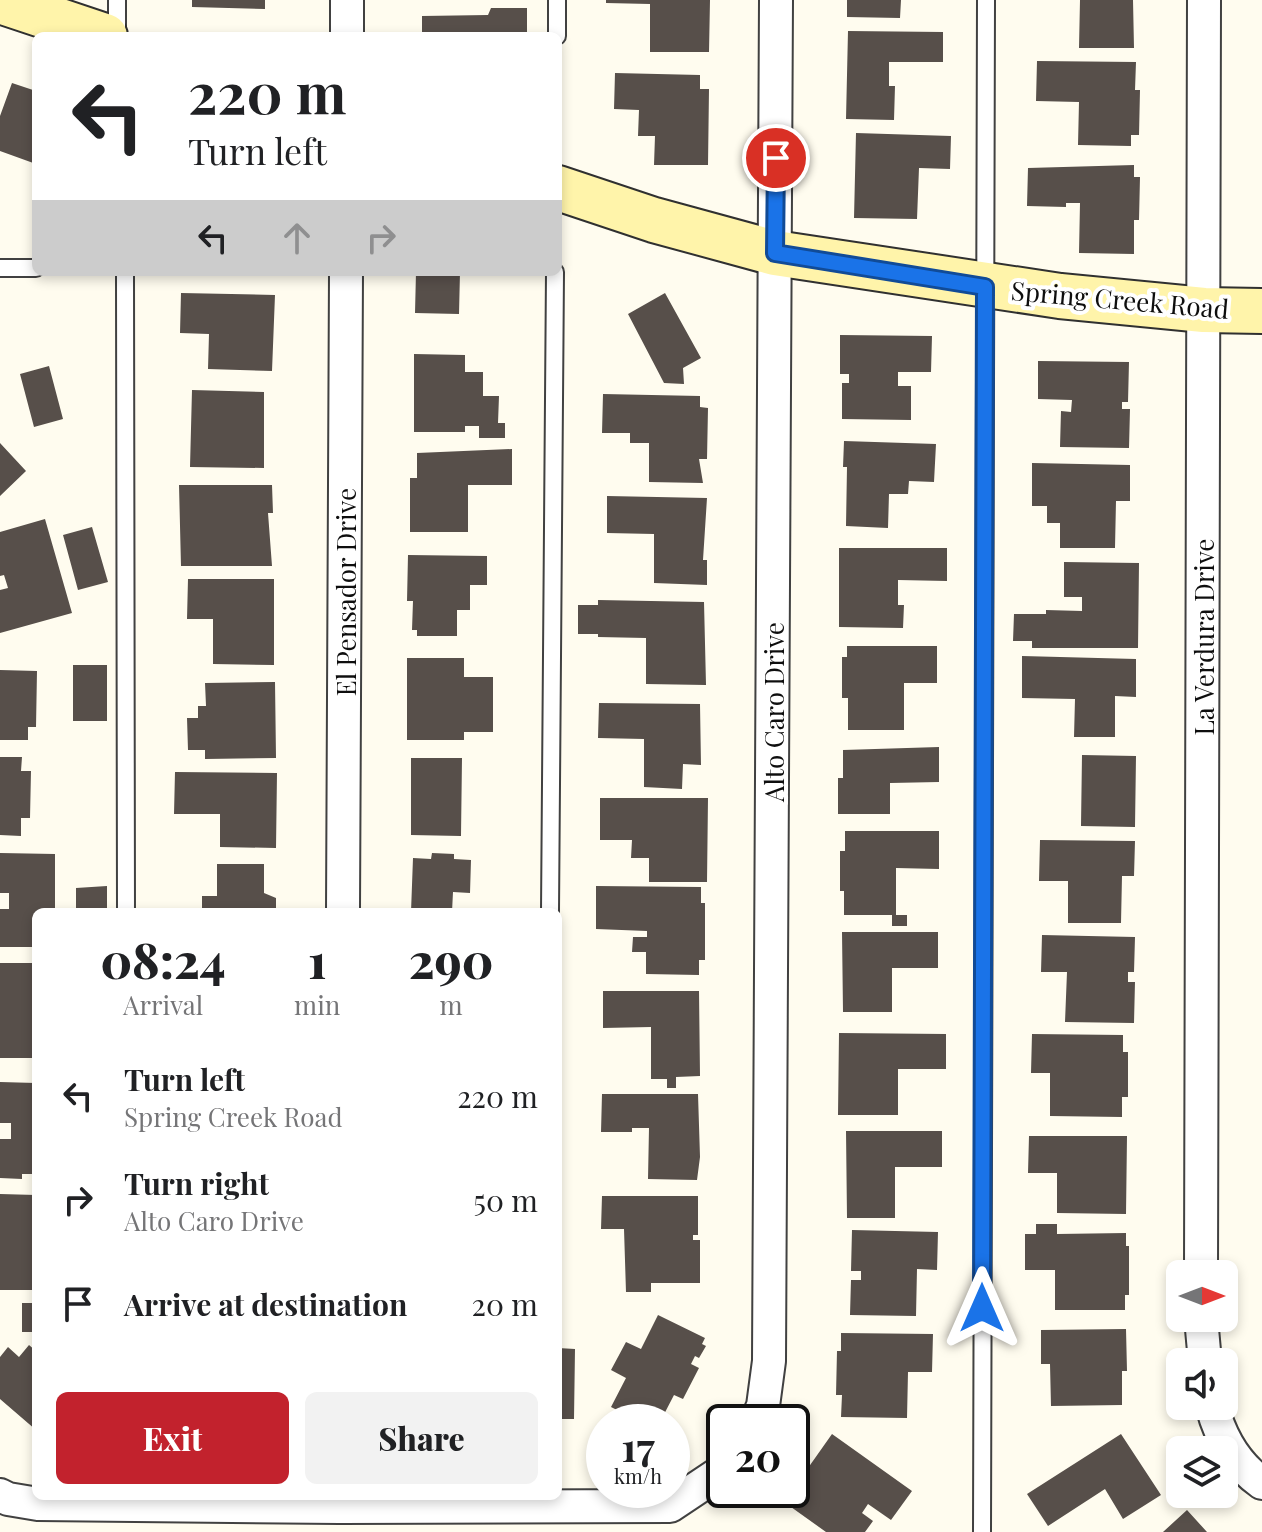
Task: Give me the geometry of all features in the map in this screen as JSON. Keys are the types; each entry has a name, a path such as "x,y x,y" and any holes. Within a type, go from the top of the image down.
{"street":[{"path":"347,0 347,32"},
{"name":"Alto Caro Drive","path":"763,1404 769,1361 776,0"},
{"name":"La Verdura Drive","path":"1201,1260 1204,0"},
{"path":"0,1 93,32"},
{"name":"Spring Creek Road","path":"562,189 654,220 775,253 985,287 1204,310 1262,311"},
{"name":"El Pensador Drive","path":"343,908 346,276"},
{"path":"1217,1420 1239,1464 1262,1483"},
{"path":"0,1495 38,1504 340,1512 670,1506 706,1482"}],"lane":[{"path":"117,0 117,32"},
{"path":"557,0 557,32"},
{"path":"982,1532 986,0"},
{"path":"0,268 32,268"},
{"path":"125,276 126,908"},
{"path":"550,908 555,276"}],"building":[{"path":"192,0 265,0 265,9 192,7"},
{"path":"606,0 710,0 709,52 650,52 650,4 606,3"},
{"path":"847,0 901,0 900,18 847,17"},
{"path":"1080,0 1133,0 1134,48 1079,48"},
{"path":"491,8 527,8 527,32 422,32 422,16 488,15"},
{"path":"848,31 943,32 943,62 889,62 889,86 895,86 894,120 846,119"},
{"path":"1037,61 1136,62 1135,90 1140,90 1139,135 1131,135 1131,146 1078,145 1079,102 1036,101"},
{"path":"615,73 700,75 700,89 709,89 708,165 654,165 655,136 638,136 639,110 614,109"},
{"path":"12,83 32,90 32,163 0,151 0,116"},
{"path":"856,133 951,136 950,169 919,168 917,219 854,218"},
{"path":"1134,165 1134,177 1140,177 1139,220 1134,220 1134,254 1079,253 1080,203 1066,203 1066,207 1027,206 1028,168"},
{"path":"416,276 460,276 459,314 415,313"},
{"path":"181,293 275,295 272,371 208,369 209,334 180,333"},
{"path":"665,293 701,358 683,368 684,384 664,383 628,314"},
{"path":"840,335 932,336 931,372 898,372 898,386 911,386 911,420 842,419 842,383 849,383 849,374 840,374"},
{"path":"414,354 465,355 465,372 483,372 483,396 499,396 498,423 505,423 505,438 479,438 479,426 465,426 465,432 414,432"},
{"path":"1038,361 1129,362 1128,402 1122,402 1122,409 1130,409 1129,448 1060,447 1061,411 1071,412 1072,400 1038,399"},
{"path":"49,366 63,419 34,427 20,374"},
{"path":"192,390 264,392 264,468 190,467"},
{"path":"603,394 700,396 700,407 708,408 707,459 699,459 703,483 649,482 649,443 630,443 630,433 602,433"},
{"path":"844,441 936,444 934,482 909,481 908,494 889,494 888,528 846,526"},
{"path":"0,443 26,471 0,496"},
{"path":"512,449 512,485 468,485 468,532 410,532 410,478 417,478 417,453"},
{"path":"1032,463 1130,465 1130,501 1116,501 1115,548 1060,548 1060,523 1047,523 1047,506 1032,506"},
{"path":"179,485 272,485 273,513 268,513 272,566 181,566"},
{"path":"607,496 707,498 703,560 707,560 707,585 654,583 654,534 607,533"},
{"path":"45,519 72,613 0,633 0,590 8,588 4,575 0,576 0,532"},
{"path":"92,527 108,582 78,590 63,535"},
{"path":"839,548 947,548 947,581 898,580 898,605 904,605 903,628 839,627"},
{"path":"408,555 487,556 487,585 470,585 470,610 457,610 457,636 417,636 417,630 412,630 413,601 407,601"},
{"path":"1064,562 1139,563 1138,648 1032,648 1032,641 1013,641 1014,614 1046,614 1046,610 1082,611 1082,597 1064,597"},
{"path":"188,579 274,579 274,665 213,664 213,619 187,619"},
{"path":"598,600 704,602 706,685 646,684 646,638 578,634 578,605 598,605"},
{"path":"847,646 937,646 937,683 904,683 904,730 848,730 848,698 842,698 842,657 847,657"},
{"path":"1022,656 1136,659 1136,697 1115,696 1115,737 1074,737 1075,699 1022,698"},
{"path":"407,658 464,658 464,677 493,677 493,732 464,732 464,740 407,740"},
{"path":"73,665 107,665 107,721 73,721"},
{"path":"0,670 37,671 36,727 28,727 28,740 0,740"},
{"path":"275,682 276,758 205,759 205,750 188,750 187,718 198,718 198,706 206,706 205,683"},
{"path":"599,703 700,704 701,765 683,764 682,789 644,787 644,739 598,738"},
{"path":"939,747 939,782 890,783 890,814 838,814 838,778 843,778 843,750"},
{"path":"1082,755 1136,756 1135,827 1081,826"},
{"path":"0,757 22,757 21,771 31,771 30,818 21,818 21,836 0,835"},
{"path":"411,758 462,758 461,836 411,835"},
{"path":"175,772 277,773 276,848 220,847 220,814 174,814"},
{"path":"600,798 708,798 707,882 649,882 649,858 631,858 632,840 600,840"},
{"path":"845,831 939,831 939,869 896,868 896,915 907,915 907,926 892,926 892,915 844,915 844,891 840,891 840,851 845,851"},
{"path":"1040,840 1135,841 1134,876 1122,876 1121,923 1068,923 1068,881 1039,881"},
{"path":"0,853 55,854 55,908 32,908 32,947 0,947 0,909 9,909 9,893 0,893"},
{"path":"432,853 454,854 454,859 471,860 470,893 453,892 452,908 411,908 413,858 431,859"},
{"path":"217,864 264,864 264,893 276,898 276,908 202,908 202,896 217,896"},
{"path":"107,886 107,908 76,908 76,888"},
{"path":"596,886 701,887 701,903 705,903 705,960 699,960 699,975 646,974 646,952 632,952 633,937 647,937 647,931 596,929"},
{"path":"842,932 938,932 938,968 892,968 892,1012 843,1012"},
{"path":"1042,935 1135,937 1134,972 1128,972 1128,982 1135,982 1134,1023 1065,1022 1067,972 1041,972"},
{"path":"0,963 32,963 32,1058 0,1058"},
{"path":"603,991 699,991 700,1076 676,1077 676,1088 667,1088 667,1079 651,1079 651,1027 603,1028"},
{"path":"839,1033 946,1034 946,1069 898,1069 898,1115 838,1115"},
{"path":"1032,1034 1123,1035 1123,1052 1128,1052 1128,1097 1122,1097 1122,1117 1050,1116 1050,1073 1031,1073"},
{"path":"0,1082 32,1083 32,1174 22,1174 22,1179 0,1178 0,1139 11,1139 11,1123 0,1123"},
{"path":"602,1094 698,1094 700,1157 697,1180 648,1179 649,1128 632,1128 632,1132 601,1132"},
{"path":"846,1131 942,1131 942,1167 895,1167 895,1218 847,1218"},
{"path":"1029,1136 1127,1136 1126,1214 1057,1213 1057,1173 1028,1173"},
{"path":"0,1194 32,1195 32,1290 0,1290"},
{"path":"602,1196 698,1196 698,1235 693,1235 693,1240 700,1240 700,1283 651,1283 651,1292 626,1292 624,1229 601,1229"},
{"path":"1036,1224 1057,1224 1057,1234 1126,1233 1129,1295 1125,1295 1125,1310 1055,1310 1055,1270 1025,1270 1025,1234 1036,1234"},
{"path":"852,1230 938,1232 937,1270 917,1269 916,1316 850,1315 851,1280 861,1280 861,1271 851,1271"},
{"path":"22,1303 32,1303 32,1332 22,1332"},
{"path":"658,1315 705,1338 702,1344 706,1346 691,1364 699,1368 683,1399 674,1395 669,1404 613,1404 626,1378 611,1370 626,1342 641,1349"},
{"path":"1126,1329 1127,1371 1122,1371 1122,1405 1051,1406 1050,1364 1041,1364 1041,1330"},
{"path":"841,1333 933,1334 932,1372 908,1372 907,1418 841,1417 842,1395 836,1395 837,1351 841,1351"},
{"path":"29,1345 32,1348 32,1427 0,1399 0,1357 8,1347 19,1357"},
{"path":"562,1348 575,1349 574,1419 562,1419"},
{"path":"832,1434 912,1491 891,1520 868,1504 862,1513 873,1521 865,1532 826,1532 792,1508 810,1508 810,1465"},
{"path":"1121,1434 1161,1495 1123,1519 1105,1489 1048,1526 1027,1494"},
{"path":"1187,1510 1207,1532 1163,1532"}],"route":[{"path":"776,158 775,253 985,287 982,1308"}]}
